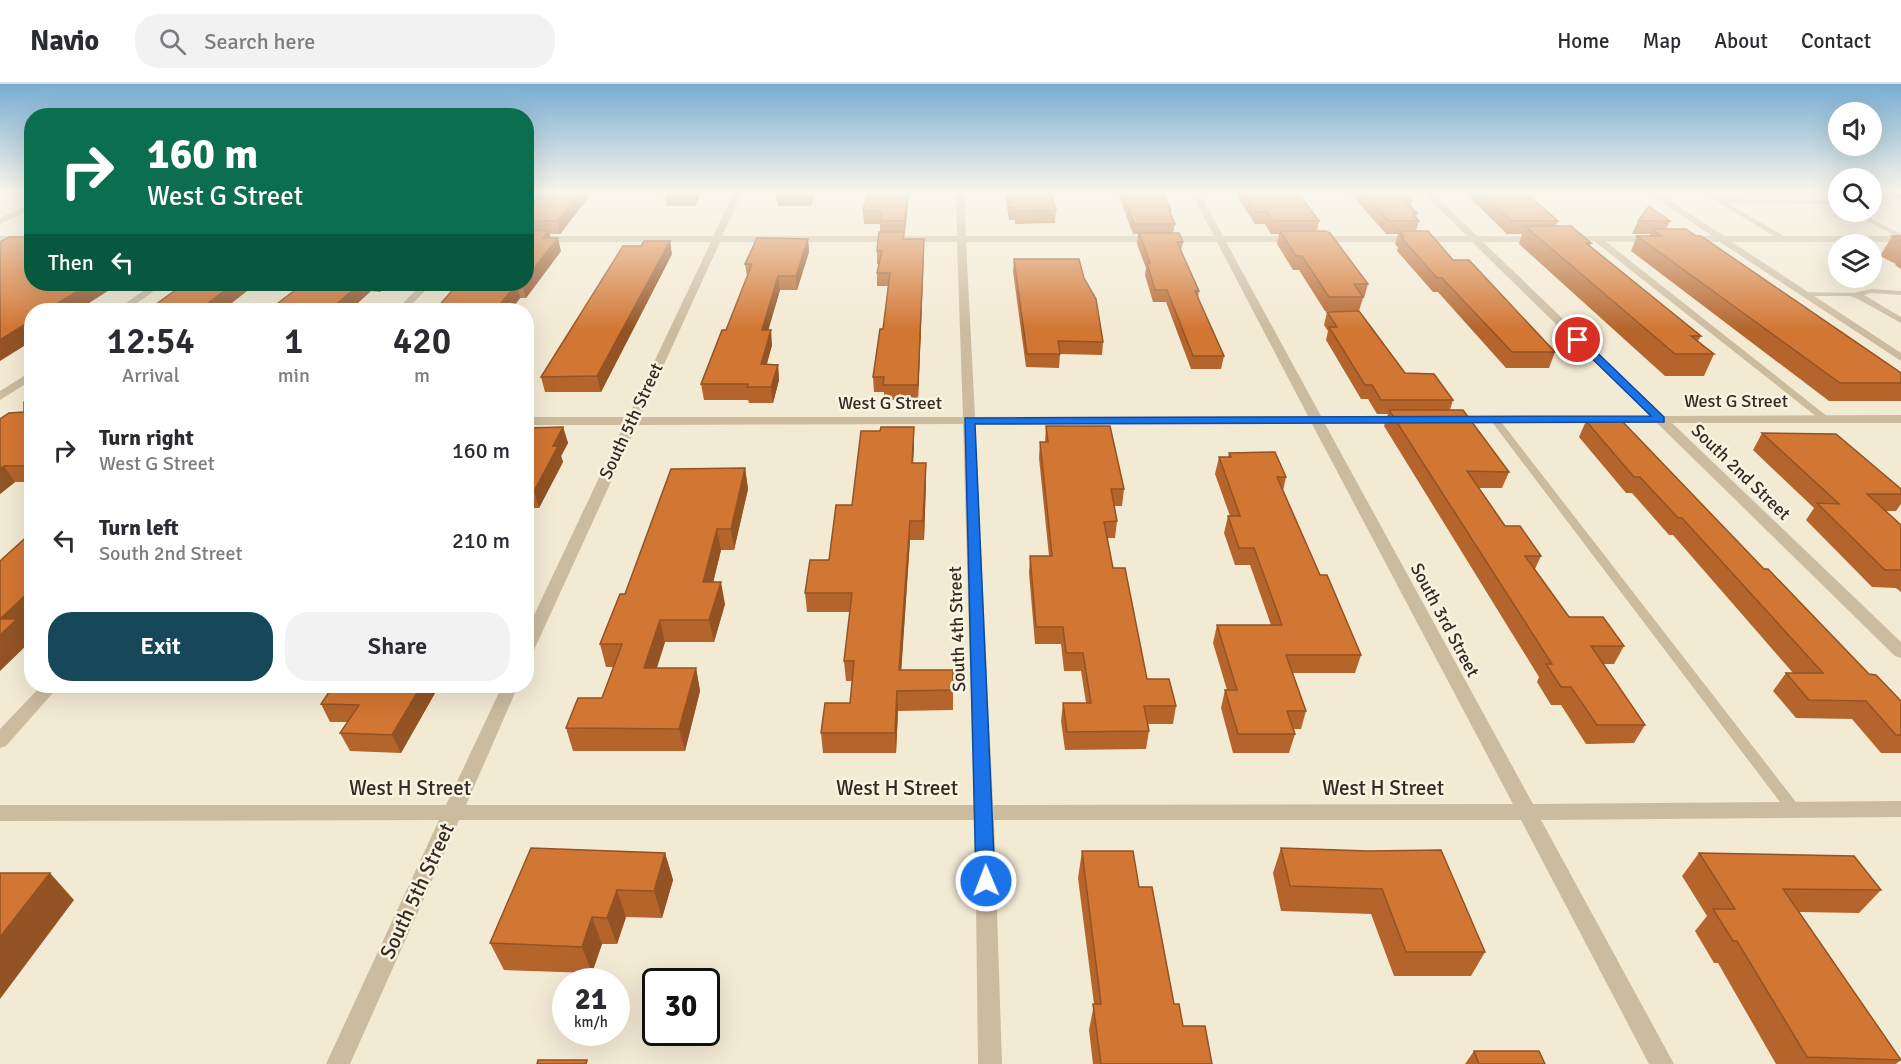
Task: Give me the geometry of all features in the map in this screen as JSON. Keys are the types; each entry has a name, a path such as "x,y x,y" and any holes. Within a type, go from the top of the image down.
{"street":[{"path":"0,239 24,239"},
{"path":"534,239 1615,239"},
{"name":"South 5th Street","path":"534,633 716,239"},
{"name":"South 4th Street","path":"961,239 984,812 990,1064"},
{"name":"South 3rd Street","path":"1220,239 1662,1064"},
{"name":"South 2nd Street","path":"1474,239 1901,652"},
{"path":"1710,239 1738,239"},
{"path":"1722,239 1901,358"},
{"path":"131,303 149,291"},
{"path":"408,303 420,291"},
{"path":"0,396 24,380"},
{"name":"West G Street","path":"1439,420 1901,419"},
{"name":"West G Street","path":"534,421 1417,420"},
{"path":"0,741 45,693"},
{"name":"South 5th Street","path":"338,1064 507,693"},
{"name":"West H Street","path":"0,813 1526,812 1901,809"}],"lane":[{"path":"1597,239 1825,419"},
{"path":"1855,296 1871,291 1901,293"},
{"path":"1806,294 1855,296 1867,299 1901,320"},
{"path":"1496,420 1794,810"}],"building":[{"path":"6,239 24,239 24,291 78,291 58,303 24,303 24,325 0,340 0,242"},
{"path":"534,239 557,239 534,268"},
{"path":"757,239 808,239 796,276 778,276 762,330 771,330 761,364 778,365 771,387 747,387 748,384 701,384 722,330 726,330 752,264 745,264"},
{"path":"878,239 924,239 918,385 883,385 884,377 873,377 880,329 883,329 890,273 877,273 882,251 877,251"},
{"path":"1141,239 1182,239 1183,242 1177,242 1199,291 1195,291 1224,356 1193,356 1167,290 1155,290 1147,263 1150,263"},
{"path":"1285,239 1334,239 1368,284 1354,284 1363,297 1329,297 1302,256 1296,256"},
{"path":"1403,239 1435,239 1453,260 1469,260 1555,352 1512,352 1442,278 1437,278"},
{"path":"1540,239 1586,239 1591,243 1586,243 1701,336 1691,336 1714,354 1675,354"},
{"path":"1641,239 1705,239 1901,373 1901,383 1840,383"},
{"path":"644,241 670,241 597,376 541,377 623,246 641,246"},
{"path":"1014,259 1079,259 1084,278 1096,299 1103,342 1058,341 1060,354 1027,354"},
{"path":"174,291 224,291 208,303 158,303"},
{"path":"294,291 352,291 337,303 278,303"},
{"path":"452,291 511,291 501,303 441,303"},
{"path":"1359,311 1405,373 1434,374 1453,400 1381,400 1372,385 1365,385 1329,327 1337,327 1327,312"},
{"path":"1389,410 1463,410 1509,472 1467,471 1505,526 1520,526 1541,556 1525,556 1569,617 1603,617 1624,646 1591,646 1645,725 1597,725 1571,687 1561,687 1546,664 1552,664"},
{"path":"24,412 24,466 4,466 0,469 0,419 9,413"},
{"path":"1586,421 1622,421 1764,569 1768,569 1869,674 1876,675 1901,701 1901,735 1896,735 1866,701 1809,700 1786,673 1823,673 1682,518 1678,518 1640,477 1634,477"},
{"path":"1046,426 1110,426 1124,489 1111,489 1117,521 1104,522 1113,568 1125,568 1147,679 1169,679 1176,706 1144,706 1149,731 1067,732 1063,703 1091,703 1083,653 1066,653 1063,627 1036,627 1030,556 1052,556 1040,442 1048,442"},
{"path":"563,427 553,446 558,446 534,491 534,428"},
{"path":"881,427 914,427 912,463 926,463 923,521 910,521 899,670 953,670 953,690 897,691 895,733 821,733 825,703 850,703 854,661 844,661 852,593 805,593 810,560 829,560 836,505 852,505 861,431 880,431"},
{"path":"1762,433 1836,434 1901,489 1901,494 1867,494 1901,525 1901,570 1885,570 1817,503 1839,504"},
{"path":"1275,452 1286,477 1277,477 1320,575 1327,575 1361,655 1286,655 1306,711 1287,711 1295,734 1238,734 1225,690 1237,690 1217,625 1282,625 1254,548 1239,548 1228,516 1240,516 1219,457 1231,457 1229,453"},
{"path":"745,468 731,529 717,529 703,582 721,582 709,620 660,620 644,668 696,668 679,729 566,728 578,698 602,698 622,644 600,644 620,594 625,594 671,469"},
{"path":"24,539 24,596 0,619 0,561"},
{"path":"0,619 17,619 0,635"},
{"path":"328,693 417,693 392,735 340,733 359,705 321,704"},
{"path":"531,848 665,853 654,891 617,890 607,918 592,917 582,947 490,943"},
{"path":"1281,848 1368,851 1441,850 1485,952 1406,952 1382,889 1290,886"},
{"path":"1082,851 1133,851 1139,887 1152,887 1174,1004 1179,1004 1183,1026 1205,1026 1212,1064 1101,1064 1093,1004 1101,1004"},
{"path":"1699,853 1854,856 1881,890 1783,889 1901,1060 1807,1057 1737,941 1733,941 1713,909 1735,909"},
{"path":"0,873 50,873 0,937"},
{"path":"1474,1051 1539,1051 1545,1064 1479,1064"},
{"path":"538,1060 587,1060 586,1064 537,1064"}],"route":[{"path":"986,881 969,420 1660,420 1578,340"}]}
